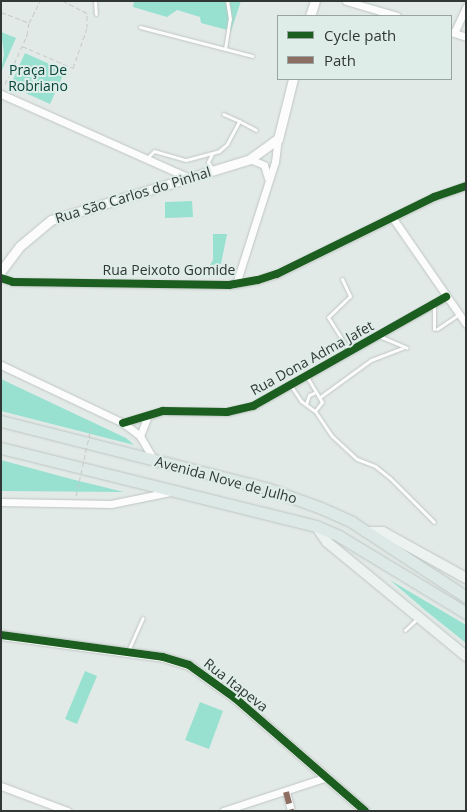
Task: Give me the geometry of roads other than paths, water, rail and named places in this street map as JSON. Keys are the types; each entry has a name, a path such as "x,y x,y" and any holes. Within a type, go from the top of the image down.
{"main road":[{"name":"Avenida Nove de Julho","path":"1,422 266,488 328,510 366,532 383,532 466,578"},
{"name":"Avenida Nove de Julho","path":"1,448 316,526 339,536 466,613"},
{"path":"316,526 327,542 466,656"},
{"path":"366,532 466,597"}],"street":[{"path":"310,15 315,1"},
{"path":"346,1 394,15"},
{"path":"466,7 452,33 466,37"},
{"path":"236,284 269,181 293,80"},
{"path":"1,94 190,178"},
{"name":"Rua São Carlos do Pinhal","path":"1,272 20,246 51,220 250,159 278,139"},
{"path":"250,159 264,165 269,181"},
{"name":"Rua Peixoto Gomide","path":"1,278 13,282 236,284 277,274 392,217 466,186"},
{"path":"392,217 466,324"},
{"name":"Rua Dona Adma Jafet","path":"123,423 172,410 244,409 291,386 446,297"},
{"path":"1,365 123,423 140,436 154,460"},
{"path":"140,436 148,416"},
{"path":"1,502 111,504 174,491"},
{"name":"Rua Itapeva","path":"1,635 177,660 206,674 365,811"},
{"path":"223,811 286,792 327,777"},
{"path":"1,786 67,811"},
{"path":"286,792 292,811"}],"lane":[{"path":"95,1 96,14"},
{"path":"225,49 230,19 226,1"},
{"path":"140,27 252,56"},
{"path":"223,114 256,130"},
{"path":"146,160 154,151 186,160 213,153 227,144 239,121"},
{"path":"213,153 208,162 213,170"},
{"path":"342,279 350,296 328,317 351,352"},
{"path":"434,304 436,329 459,315"},
{"path":"378,336 402,348"},
{"path":"320,397 371,360 402,348 407,348"},
{"path":"307,377 314,393 320,397 322,402 315,411"},
{"path":"291,386 306,405 315,411 332,436 356,459 375,466 390,478 434,522"},
{"path":"306,405 306,399 314,393"},
{"path":"406,630 419,616"},
{"path":"128,652 143,618"}],"park label":[{"name":"Praça De Robriano","path":"38,78"}]}
